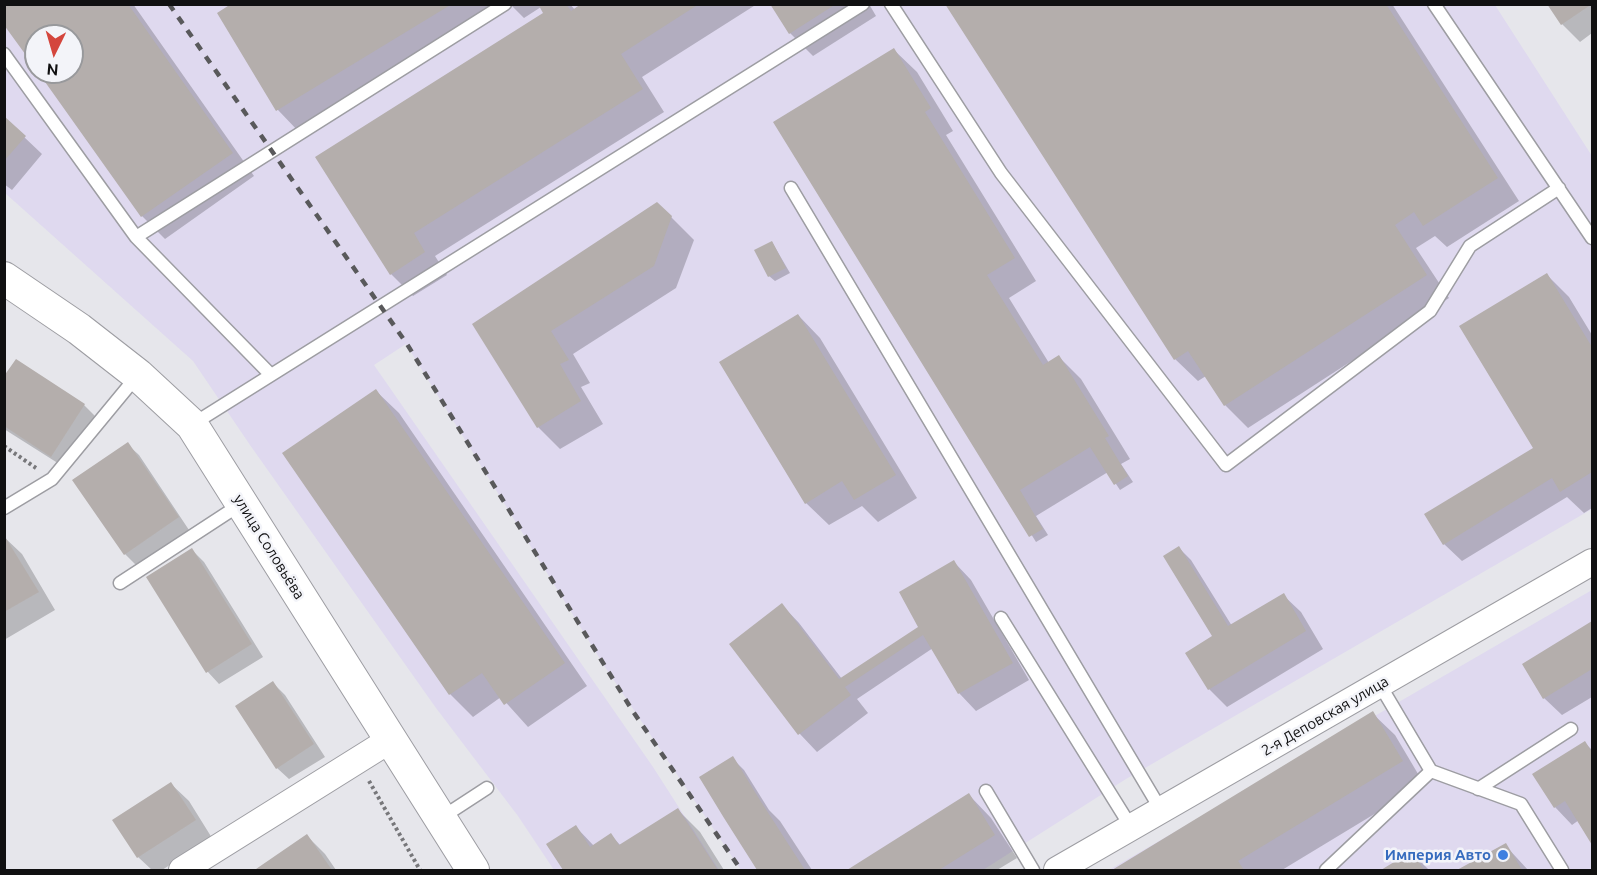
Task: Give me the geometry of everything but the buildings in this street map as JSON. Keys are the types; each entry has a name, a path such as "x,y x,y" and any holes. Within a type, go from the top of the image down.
{"street":[{"name":"улица Соловьёва","path":"4,278 79,329 138,375 192,425 241,504 377,747 440,819 473,870"},
{"name":"2-я Деповская улица","path":"1057,870 1593,562"},
{"path":"182,870 211,863 377,747"}],"lane":[{"path":"136,237 505,4"},
{"path":"192,425 863,4"},
{"path":"891,4 1001,173 1227,465 1430,311 1470,246 1559,188"},
{"path":"1434,4 1593,237"},
{"path":"4,54 136,237 271,375"},
{"path":"791,188 1161,810"},
{"path":"4,508 52,479 138,375"},
{"path":"120,583 241,504"},
{"path":"1001,618 1131,827"},
{"path":"1380,685 1431,771 1521,804 1562,870"},
{"path":"1478,789 1571,729"},
{"path":"1326,870 1431,771"},
{"path":"440,819 488,788"},
{"path":"986,791 1033,870"}],"path":[{"path":"4,446 52,479"},
{"path":"377,747 364,774 420,870"}],"shaded area":[{"path":"5,5 1495,5 1592,156 1592,509 1126,779 983,870 741,870 605,667 406,344 374,365 653,767 719,870 554,870 518,816 436,708 193,361 5,193"},
{"path":"1592,590 1592,870 1109,870"}],"railway":[{"path":"169,4 407,344 632,710 741,870"}],"place":[{"name":"Империя Авто","path":"1503,855"}]}
